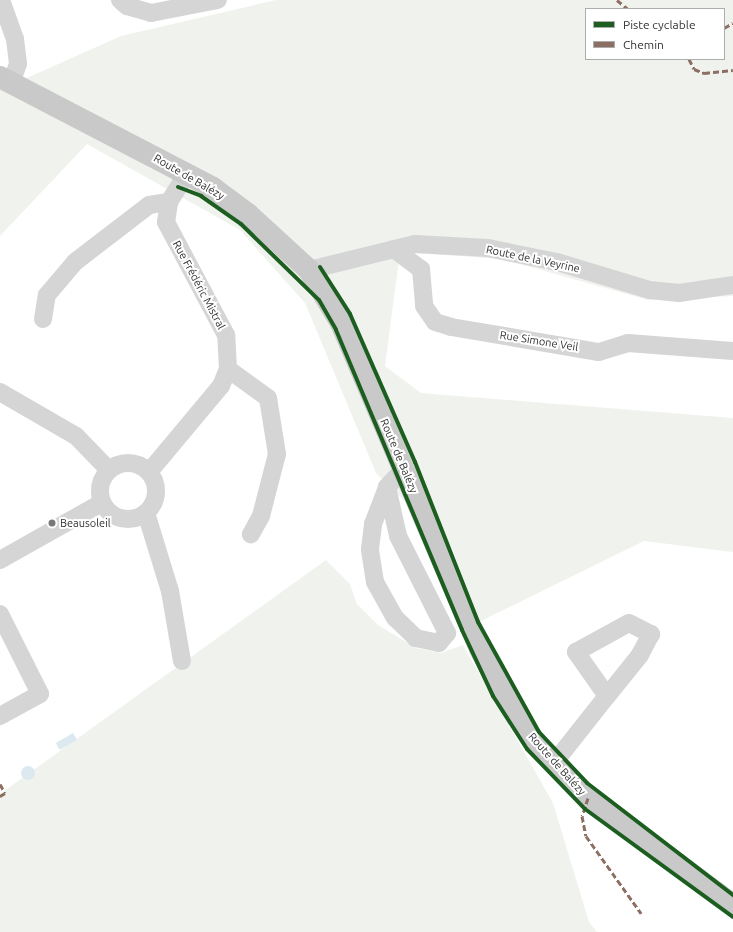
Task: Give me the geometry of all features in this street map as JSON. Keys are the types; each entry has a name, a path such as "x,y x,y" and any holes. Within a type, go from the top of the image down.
{"main road":[{"name":"Route de Balézy","path":"6,80 187,173 248,214 309,270 341,323 405,468 480,649 507,700 554,763 588,798 733,905"}],"street":[{"path":"2,0 15,38 18,64 6,80"},
{"path":"120,0 127,6 151,12 218,0"},
{"name":"Rue Frédéric Mistral","path":"149,472 221,386 228,369 226,335 166,222 169,202 187,173"},
{"path":"44,319 47,295 75,262 149,205 169,202"},
{"name":"Route de la Veyrine","path":"309,270 415,244 488,248 557,262 650,290 679,293 733,285"},
{"name":"Rue Simone Veil","path":"394,249 421,269 424,306 435,322 451,327 600,352 628,343 733,351"},
{"path":"228,369 268,398 278,454 261,516 251,534"},
{"path":"0,392 76,436 109,470"},
{"path":"130,464 149,472 155,493 146,513 134,519 121,519 109,513 102,503 100,485 109,470 130,464"},
{"path":"387,486 398,536 447,633 439,643 416,638 394,618 375,582 370,548 373,524 387,486 405,468"},
{"path":"0,560 102,503"},
{"path":"146,513 170,591 177,649 182,661"},
{"path":"0,614 40,694 0,716"},
{"path":"554,763 608,696"}],"shaded area":[{"path":"276,0 733,0 733,296 648,300 502,259 400,252 385,366 421,393 733,418 733,552 644,541 479,622 452,548 376,473 305,303 240,230 87,144 0,236 0,90 121,36"},
{"path":"326,560 350,584 357,604 378,625 416,648 441,653 463,645 553,803 589,922 597,932 0,932 0,794"},
{"path":"73,733 77,740 60,750 56,743"},
{"path":"25,766 31,766 35,770 35,776 31,780 25,780 21,776 21,770"}],"marked path":[{"path":"617,0 627,8"},
{"path":"725,27 733,23"},
{"path":"690,60 694,69 704,73 733,70"},
{"path":"0,784 5,793 0,796"},
{"path":"588,798 582,816 586,836 641,913"}],"cycle path":[{"path":"178,187 201,196 241,224 319,300 336,330 462,630 493,696 527,749 585,809 733,917"},
{"path":"320,267 350,314 415,462 478,622 539,732 587,783 733,895"}],"place":[{"name":"Beausoleil","path":"52,523"}]}
